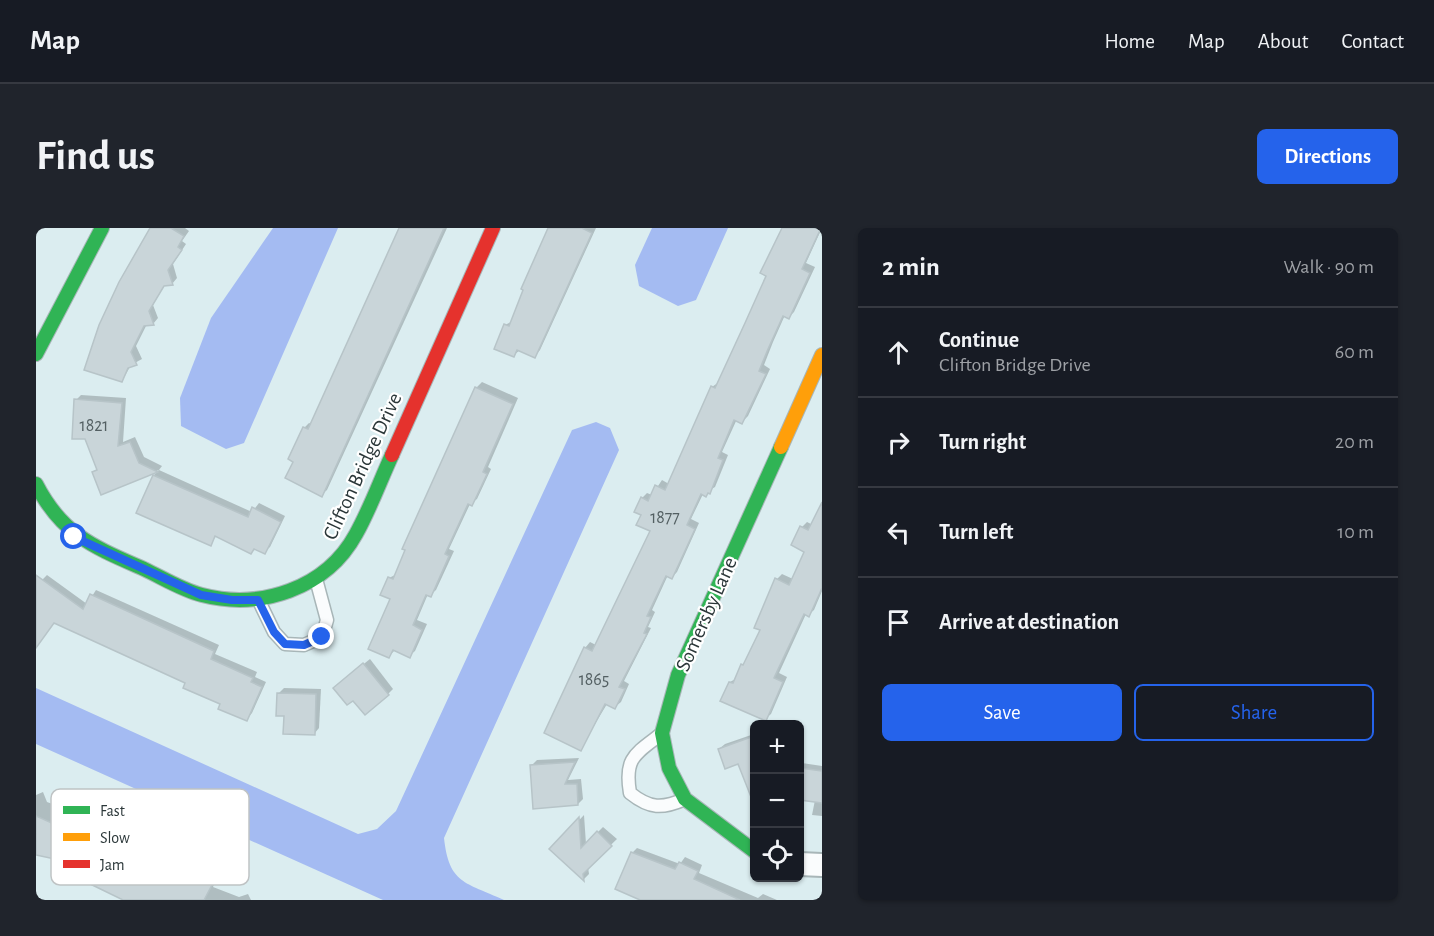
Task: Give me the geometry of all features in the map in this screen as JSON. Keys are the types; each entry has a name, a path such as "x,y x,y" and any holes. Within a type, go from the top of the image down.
{"street":[{"path":"36,354 102,228"},
{"name":"Clifton Bridge Drive","path":"36,484 55,517 74,537 201,595 232,600 258,600 284,595 316,579 343,556 356,535 493,228"},
{"name":"Somersby Lane","path":"750,847 685,799 669,768 662,733 678,675 822,355"},
{"path":"804,864 822,865"}],"lane":[{"path":"258,600 274,632 285,644 304,645 322,637 327,620 316,579"},
{"path":"662,733 634,755 627,772 630,793 644,804 667,807 685,799"}],"water":[{"path":"273,228 338,228 244,443 226,449 181,426 180,398 211,318"},
{"path":"652,228 728,228 696,300 678,306 639,286 635,265"},
{"path":"596,422 610,428 619,450 444,838 450,865 461,880 504,900 383,900 249,840 249,789 136,789 36,744 36,688 358,834 377,829 396,811 572,430"}],"building":[{"path":"150,228 171,228 184,236 178,247 182,250 168,270 173,285 164,286 149,311 154,325 144,326 131,352 137,365 128,368 122,382 84,370 99,325 119,282"},
{"path":"399,228 444,228 322,497 285,478 293,462 288,459 303,427 308,429"},
{"path":"548,228 582,228 592,233 535,358 517,350 514,357 494,349 504,324 509,326 523,290 521,289"},
{"path":"782,228 821,228 802,269 810,273 789,319 783,316 768,349 759,371 766,374 742,424 734,420 718,458 723,460 710,494 708,493 706,497 701,494 687,525 695,529 672,579 666,576 647,616 651,617 644,633 647,634 619,687 625,689 615,709 605,704 581,751 544,733 584,647 592,651 650,531 636,525 641,515 634,512 641,497 648,501 655,485 665,490 711,386 715,388 766,276 760,273"},
{"path":"475,387 513,404 483,472 487,474 472,506 468,504 445,554 449,556 431,597 426,595 413,625 422,630 410,658 393,650 389,658 368,649 390,599 380,595 388,577 393,579 405,550 402,549"},
{"path":"74,399 122,403 118,446 130,442 139,463 158,472 101,495 92,472 97,470 85,439 72,439"},
{"path":"153,475 248,517 252,507 281,522 265,554 254,549 251,554 215,536 211,546 136,513"},
{"path":"822,502 822,588 809,617 804,614 774,678 783,682 766,720 764,720 720,701 729,682 733,683 760,630 754,628 775,578 789,585 804,552 791,545 800,526 808,530"},
{"path":"36,575 83,609 90,594 214,651 211,659 253,678 251,682 262,687 247,721 218,709 220,704 183,688 185,683 54,623 36,648"},
{"path":"363,663 389,695 365,715 353,701 347,705 333,688"},
{"path":"277,693 316,694 315,735 283,734 284,716 276,716"},
{"path":"750,737 750,794 738,764 725,769 718,749"},
{"path":"575,762 565,784 577,784 578,805 533,809 530,765"},
{"path":"804,769 822,771 822,803 804,801"},
{"path":"36,816 51,823 51,858 36,855"},
{"path":"579,817 581,848 597,831 612,846 583,874 584,881 549,849"},
{"path":"631,852 675,869 679,862 698,871 694,879 740,900 640,900 615,889"},
{"path":"92,885 212,885 204,900 123,900"}],"traffic: fast":[{"path":"36,354 102,228"},
{"path":"750,848 685,799 669,768 662,733 678,675 781,447"},
{"path":"36,484 46,501 68,528 95,546 195,593 224,599 246,600 289,591 327,569 343,553 356,534 392,455"}],"traffic: slow":[{"path":"781,447 822,355"}],"traffic: jam":[{"path":"392,455 493,228"}],"route":[{"path":"74,537 201,595 232,600 258,600 274,632 285,644 304,645 322,637"}]}
